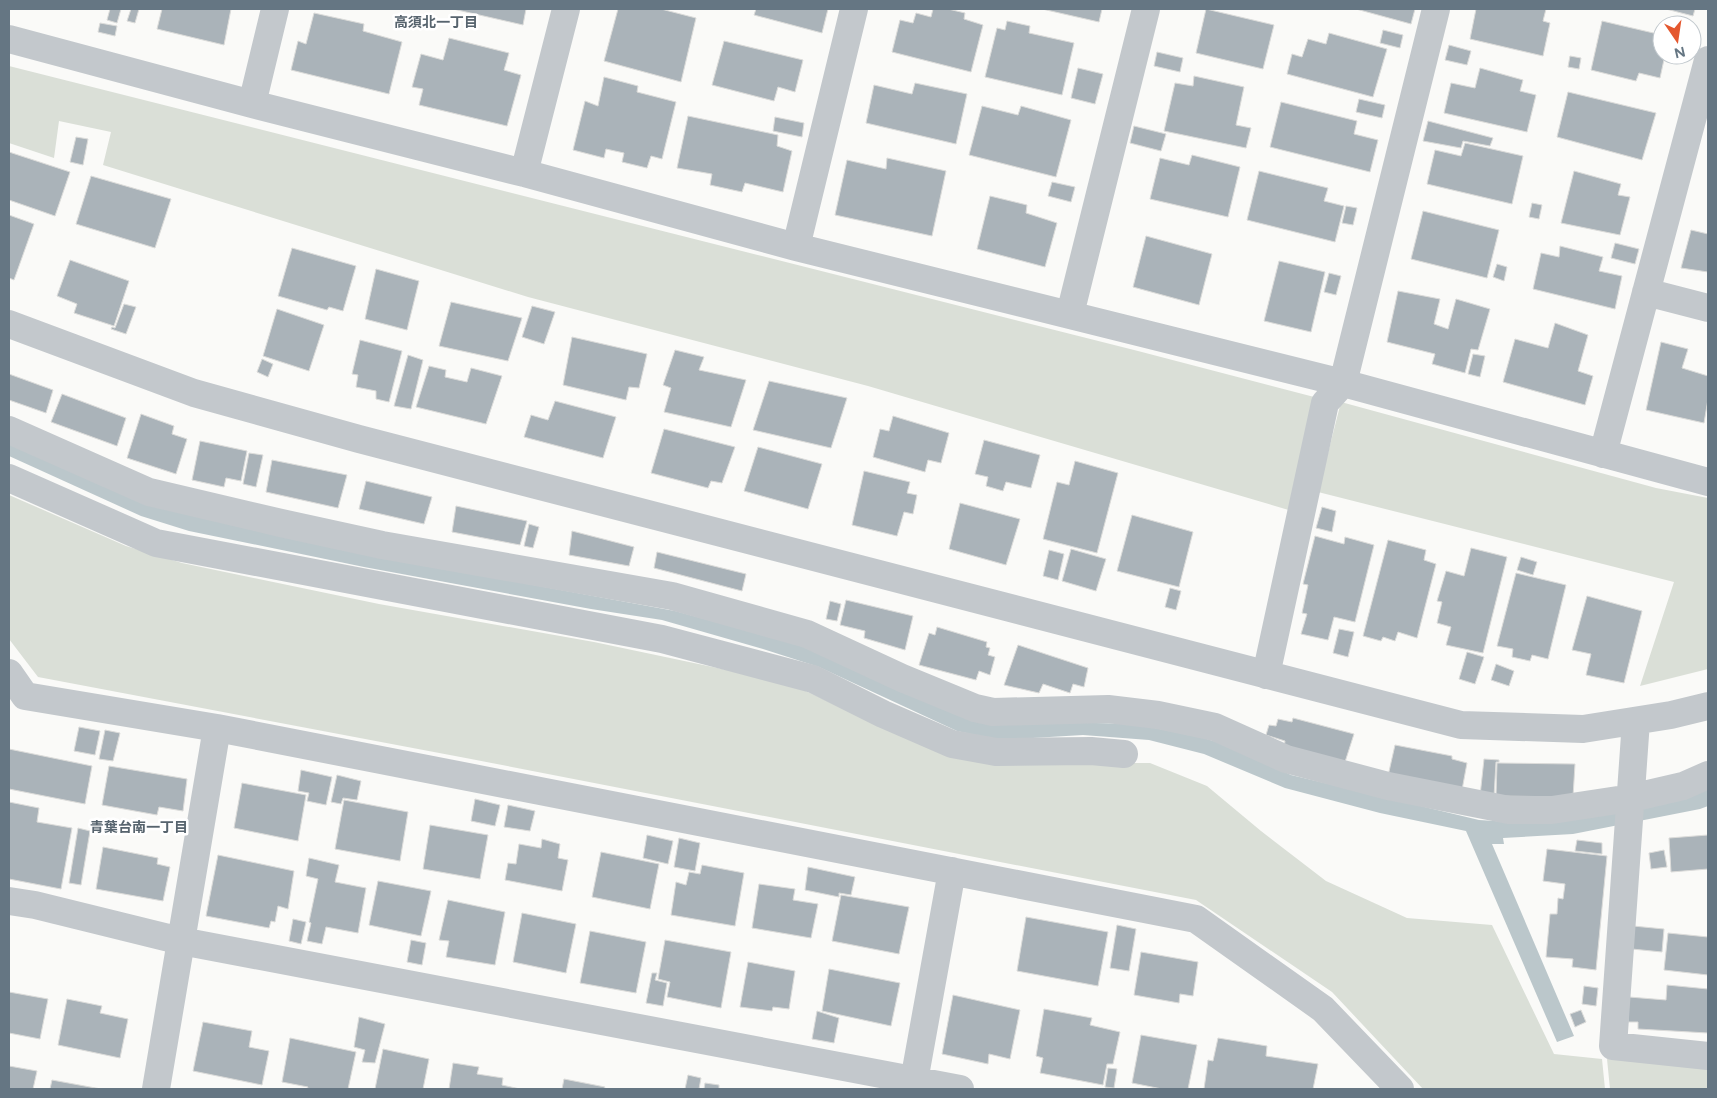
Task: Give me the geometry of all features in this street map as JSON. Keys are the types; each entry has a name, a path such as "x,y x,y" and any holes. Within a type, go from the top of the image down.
{"street":[{"path":"252,104 275,9"},
{"path":"524,173 566,9"},
{"path":"796,247 854,9"},
{"path":"1070,314 1146,9"},
{"path":"1266,675 1325,403 1343,383 1436,9"},
{"path":"9,39 252,104 524,173 796,247 1343,383 1708,482"},
{"path":"1603,454 1708,60"},
{"path":"1646,292 1708,308"},
{"path":"9,324 194,392 358,439 1461,725 1582,729 1671,716 1708,706"},
{"path":"9,430 150,492 382,545 672,596 807,634 902,678 975,708 993,712 1108,709 1158,715 1215,727 1286,759 1388,786 1509,810 1552,810 1630,798 1683,786 1708,775"},
{"path":"9,478 156,543 662,639 813,679 883,714 952,744 996,752 1091,751 1124,754"},
{"path":"9,673 25,696 217,728 1196,919 1323,1009 1400,1089"},
{"path":"1636,721 1613,1046 1708,1056"},
{"path":"156,1089 217,728"},
{"path":"914,1080 952,871"},
{"path":"9,901 35,905 181,942 960,1089"}],"shaded area":[{"path":"9,66 1318,398 1292,511 868,386 528,297 103,165 111,132 59,121 54,158 9,143"},
{"path":"1341,402 1656,488 1708,498 1708,669 1640,686 1674,582 1318,492"},
{"path":"9,444 528,584 675,611 779,639 1056,722 1135,724 1204,738 1235,748 1291,775 1479,820 1526,823 1708,783 1708,806 1573,834 1503,838 1504,844 1492,844 1574,1036 1557,1042 1466,831 1380,813 1285,788 1204,754 1149,740 1083,735 998,740 957,731 819,667 662,620 591,609 364,567 189,531 141,516 9,456"},
{"path":"9,495 126,546 182,563 379,604 594,642 789,683 886,729 1108,763 1150,763 1207,786 1326,881 1407,918 1492,925 1554,1054 1602,1059 1605,1089 1423,1089 1332,992 1196,900 38,677 9,639"},
{"path":"1607,1059 1708,1064 1708,1089 1610,1089"}],"building":[{"path":"110,9 121,9 117,23 107,20"},
{"path":"131,9 139,9 135,23 127,21"},
{"path":"162,9 231,9 224,45 157,29"},
{"path":"453,9 526,9 523,25"},
{"path":"618,9 661,9 696,18 681,82 604,61"},
{"path":"756,9 828,9 822,33 754,15"},
{"path":"933,9 948,9 965,13 964,19 983,25 971,72 892,52 900,20 913,23 916,13 931,17"},
{"path":"1042,9 1102,9 1099,22"},
{"path":"1206,9 1274,25 1263,69 1196,53"},
{"path":"1356,9 1415,9 1411,24"},
{"path":"1476,9 1546,9 1543,21 1550,23 1543,56 1470,39"},
{"path":"1666,9 1695,9 1693,15"},
{"path":"314,13 364,24 363,31 402,42 389,94 291,70 298,41 306,44"},
{"path":"1007,21 1030,26 1029,33 1074,43 1062,95 985,77 997,28 1005,30"},
{"path":"1602,21 1652,33 1652,65 1663,65 1660,78 1639,73 1636,81 1591,70"},
{"path":"100,23 117,26 115,36 98,32"},
{"path":"1383,30 1403,35 1400,48 1380,43"},
{"path":"1329,33 1387,49 1373,97 1287,74 1292,54 1302,57 1308,39 1326,44"},
{"path":"449,38 509,53 504,70 521,75 507,126 419,105 423,89 412,87 421,54 443,60"},
{"path":"724,41 803,60 795,92 778,87 774,101 712,85"},
{"path":"1449,45 1471,51 1467,65 1445,60"},
{"path":"1157,52 1183,58 1180,72 1154,66"},
{"path":"1570,56 1581,58 1579,69 1568,67"},
{"path":"1078,68 1103,74 1095,104 1071,98"},
{"path":"1480,68 1523,80 1520,91 1536,95 1527,132 1444,113 1451,83 1475,88"},
{"path":"1194,76 1244,87 1236,125 1251,128 1246,148 1164,131 1175,83 1193,86"},
{"path":"604,77 638,86 637,92 676,102 662,159 651,156 647,168 622,162 624,153 606,149 604,158 573,150 585,101 598,106"},
{"path":"915,83 967,94 956,144 866,123 874,85 912,94"},
{"path":"1568,92 1656,113 1642,160 1557,137"},
{"path":"1359,99 1385,105 1382,118 1356,112"},
{"path":"1281,102 1357,121 1354,134 1378,140 1370,172 1270,147"},
{"path":"982,106 1018,115 1021,106 1071,120 1056,177 969,155"},
{"path":"688,116 778,135 777,146 792,151 783,192 745,183 742,192 710,185 712,174 677,168"},
{"path":"775,117 804,123 802,137 773,131"},
{"path":"1428,121 1493,138 1490,146 1463,141 1461,148 1423,141"},
{"path":"1134,126 1166,134 1161,151 1130,143"},
{"path":"76,137 88,139 83,165 70,162"},
{"path":"1465,143 1523,156 1512,204 1427,184 1435,150 1461,156"},
{"path":"9,152 70,172 55,216 9,200"},
{"path":"1192,155 1240,167 1228,217 1150,199 1160,158 1189,165"},
{"path":"887,158 946,171 932,236 835,215 847,160 886,169"},
{"path":"1259,171 1328,188 1324,201 1344,206 1335,242 1247,220"},
{"path":"1574,171 1621,184 1618,195 1630,197 1620,235 1561,223"},
{"path":"91,176 171,199 155,248 76,224"},
{"path":"1052,182 1075,187 1071,202 1048,196"},
{"path":"990,196 1027,205 1026,213 1057,223 1045,267 977,249"},
{"path":"1532,203 1542,205 1539,219 1529,217"},
{"path":"1346,206 1357,208 1353,225 1342,223"},
{"path":"1423,211 1499,230 1487,278 1411,259"},
{"path":"9,215 34,224 14,280 9,278"},
{"path":"1691,230 1708,234 1708,272 1681,268"},
{"path":"1146,236 1212,254 1199,305 1133,287"},
{"path":"1615,243 1639,249 1635,264 1611,258"},
{"path":"1560,246 1603,257 1599,271 1622,276 1615,309 1533,289 1541,253 1559,257"},
{"path":"292,248 356,266 343,311 329,307 327,310 278,296"},
{"path":"70,260 129,281 114,326 74,313 77,304 57,296"},
{"path":"1279,261 1325,272 1311,332 1264,321"},
{"path":"1497,264 1507,267 1504,281 1493,277"},
{"path":"376,269 419,281 407,330 365,319"},
{"path":"1329,273 1341,276 1336,295 1324,292"},
{"path":"1398,291 1440,299 1434,324 1448,329 1456,299 1490,309 1478,350 1471,349 1465,373 1432,364 1435,354 1387,342"},
{"path":"451,302 522,318 508,361 439,346"},
{"path":"124,304 136,307 126,334 111,329 112,327 115,328"},
{"path":"532,306 555,312 544,344 522,337"},
{"path":"277,309 324,325 309,371 263,356"},
{"path":"1555,323 1588,335 1578,371 1593,376 1585,405 1503,382 1515,339 1548,348"},
{"path":"572,337 647,354 639,388 629,387 626,400 563,385"},
{"path":"360,340 402,351 389,402 376,399 376,391 356,387 358,375 352,374"},
{"path":"1661,342 1688,349 1682,368 1708,376 1708,399 1704,423 1646,410"},
{"path":"675,350 704,357 699,370 746,380 731,427 664,412 671,388 663,385"},
{"path":"1473,354 1485,356 1480,377 1468,374"},
{"path":"408,355 423,360 411,409 394,406"},
{"path":"262,359 273,364 268,377 257,372"},
{"path":"429,366 446,370 445,377 467,382 471,368 502,376 486,424 416,407"},
{"path":"9,374 53,390 46,413 9,400"},
{"path":"769,381 847,398 831,448 753,430"},
{"path":"62,394 126,418 117,446 51,422"},
{"path":"555,401 616,417 603,458 524,437 531,415 548,420"},
{"path":"141,414 174,426 172,434 187,439 176,474 127,458"},
{"path":"893,416 949,433 941,463 928,460 925,472 873,457 880,429 889,431"},
{"path":"664,429 735,447 722,483 711,481 708,488 651,473"},
{"path":"984,440 1040,455 1031,488 1006,482 1003,491 986,486 988,477 975,474"},
{"path":"200,441 247,451 241,481 226,478 224,487 192,480"},
{"path":"758,447 822,464 808,509 744,491"},
{"path":"249,453 263,455 256,487 243,484"},
{"path":"272,460 347,475 338,508 266,492"},
{"path":"1075,461 1118,473 1097,553 1043,539 1057,482 1069,485"},
{"path":"864,471 910,482 907,493 917,495 913,514 904,512 897,536 852,525"},
{"path":"366,481 432,497 424,524 359,509"},
{"path":"960,503 1020,519 1006,565 949,549"},
{"path":"456,506 527,521 520,545 452,532"},
{"path":"1322,507 1336,511 1332,532 1316,528"},
{"path":"1132,515 1193,532 1179,587 1117,571"},
{"path":"529,524 539,527 533,548 524,546"},
{"path":"572,531 634,547 629,566 569,555"},
{"path":"1315,536 1344,544 1345,537 1374,545 1355,622 1334,617 1328,640 1301,634 1307,614 1302,613 1308,585 1303,584"},
{"path":"1388,540 1426,550 1424,560 1436,564 1417,638 1398,632 1395,641 1383,637 1381,641 1363,636"},
{"path":"1471,548 1507,557 1483,653 1446,645 1451,627 1437,623 1442,602 1437,601 1446,571 1464,576"},
{"path":"1071,549 1106,559 1096,591 1062,581"},
{"path":"1049,550 1064,554 1058,580 1043,576"},
{"path":"657,552 746,574 742,591 654,568"},
{"path":"1521,557 1537,562 1533,575 1517,570"},
{"path":"1516,573 1566,585 1548,659 1532,655 1530,661 1512,657 1513,649 1497,646"},
{"path":"1170,588 1181,591 1176,610 1165,607"},
{"path":"1587,596 1642,611 1624,683 1586,675 1591,654 1572,650"},
{"path":"846,600 913,616 905,650 864,638 865,631 840,625"},
{"path":"830,601 841,604 837,621 826,619"},
{"path":"937,627 987,642 986,647 990,648 988,655 995,657 990,675 979,671 976,680 919,665 929,633 935,635"},
{"path":"1339,629 1354,632 1348,657 1333,653"},
{"path":"1018,645 1088,668 1084,687 1073,684 1070,693 1043,684 1039,693 1004,685"},
{"path":"1467,652 1484,657 1475,684 1459,679"},
{"path":"1496,664 1514,671 1509,686 1491,680"},
{"path":"1293,718 1354,734 1345,762 1284,747 1285,741 1266,735 1269,725 1276,726 1278,719 1292,722"},
{"path":"79,727 100,731 95,755 74,751"},
{"path":"105,730 120,733 113,761 99,759"},
{"path":"1395,745 1452,756 1452,759 1467,763 1462,790 1388,776"},
{"path":"9,749 92,766 85,804 9,789"},
{"path":"1484,759 1499,760 1499,762 1496,762 1494,797 1480,796"},
{"path":"1497,763 1575,764 1573,797 1496,796"},
{"path":"109,766 187,779 183,811 159,807 157,815 102,805"},
{"path":"301,770 332,777 326,805 307,801 309,793 298,791"},
{"path":"337,775 361,781 357,800 343,798 341,804 331,802"},
{"path":"242,783 306,795 298,841 234,828"},
{"path":"475,799 500,805 495,826 471,821"},
{"path":"344,800 408,812 400,861 335,849"},
{"path":"9,802 39,808 37,822 72,828 61,889 9,879"},
{"path":"508,805 535,811 530,831 504,827"},
{"path":"430,825 488,835 480,879 423,869"},
{"path":"78,828 90,831 81,885 69,883"},
{"path":"647,835 673,841 668,864 643,858"},
{"path":"1708,835 1708,869 1671,872 1669,838"},
{"path":"679,838 700,843 695,871 674,867"},
{"path":"542,839 560,844 558,858 568,860 562,891 505,880 508,863 516,864 519,844 541,848"},
{"path":"1577,840 1602,843 1602,854 1575,851"},
{"path":"103,847 158,858 157,864 170,867 163,901 96,889"},
{"path":"1547,849 1607,856 1596,970 1572,967 1573,959 1546,957 1550,914 1557,914 1558,898 1563,899 1565,884 1543,881"},
{"path":"1664,850 1667,867 1651,869 1649,853"},
{"path":"601,852 659,864 650,909 592,897"},
{"path":"218,855 294,871 288,909 278,906 275,922 271,921 269,928 206,916"},
{"path":"309,858 339,865 335,882 366,888 358,933 326,927 322,944 307,941 318,879 306,876"},
{"path":"702,865 744,873 735,926 671,915 676,882 686,885 689,872 700,874"},
{"path":"808,867 855,877 851,895 839,893 839,897 805,890"},
{"path":"378,881 431,891 421,936 369,925"},
{"path":"759,884 795,889 793,900 818,904 811,938 752,928"},
{"path":"841,895 909,907 899,954 832,941"},
{"path":"448,900 505,912 495,965 446,957 449,941 439,940"},
{"path":"522,913 576,924 566,973 513,962"},
{"path":"1026,917 1108,932 1098,986 1017,971"},
{"path":"293,919 306,922 301,944 289,941"},
{"path":"1117,925 1136,929 1129,971 1110,968"},
{"path":"1633,926 1664,929 1662,952 1632,949"},
{"path":"590,931 646,942 636,993 580,983"},
{"path":"1668,933 1708,937 1708,975 1664,970"},
{"path":"411,940 426,943 422,965 407,962"},
{"path":"665,940 731,952 721,1008 667,997 670,982 658,979"},
{"path":"1141,952 1198,962 1193,996 1180,994 1179,1003 1134,995"},
{"path":"748,962 795,971 789,1009 773,1007 772,1011 740,1007"},
{"path":"829,969 900,983 891,1026 822,1011"},
{"path":"652,973 657,973 655,980 667,983 663,1006 646,1003"},
{"path":"1667,985 1708,989 1708,1033 1638,1029 1638,1022 1628,1022 1629,997 1666,1000"},
{"path":"1584,986 1598,988 1596,1006 1582,1004"},
{"path":"9,992 48,999 40,1039 9,1033"},
{"path":"953,995 1020,1010 1010,1059 989,1054 988,1064 942,1054"},
{"path":"67,999 102,1006 100,1013 128,1019 120,1058 58,1045"},
{"path":"1044,1009 1092,1018 1090,1025 1120,1032 1113,1064 1107,1064 1103,1085 1040,1073 1043,1058 1036,1056"},
{"path":"1581,1010 1586,1022 1575,1027 1570,1014"},
{"path":"817,1011 839,1018 834,1043 812,1039"},
{"path":"359,1017 385,1024 375,1063 362,1062 365,1050 354,1047"},
{"path":"203,1022 252,1031 249,1047 269,1051 262,1085 193,1071"},
{"path":"1141,1035 1197,1045 1188,1089 1162,1089 1132,1083"},
{"path":"290,1038 356,1052 348,1089 307,1089 308,1087 282,1082"},
{"path":"1218,1038 1267,1046 1266,1056 1318,1064 1313,1089 1204,1089 1208,1060 1213,1061"},
{"path":"383,1049 429,1059 423,1089 375,1089"},
{"path":"453,1063 479,1067 477,1074 503,1078 502,1085 520,1089 449,1089"},
{"path":"9,1066 37,1071 33,1089 9,1089"},
{"path":"1108,1068 1117,1069 1114,1088 1105,1087"},
{"path":"688,1075 701,1078 699,1089 685,1089"},
{"path":"564,1079 605,1087 604,1089 562,1089"},
{"path":"52,1080 101,1089 50,1089"},
{"path":"705,1083 719,1085 719,1089 704,1089"}],"district":[{"name":"高須北一丁目","path":"436,22"},
{"name":"青葉台南一丁目","path":"139,827"}]}
